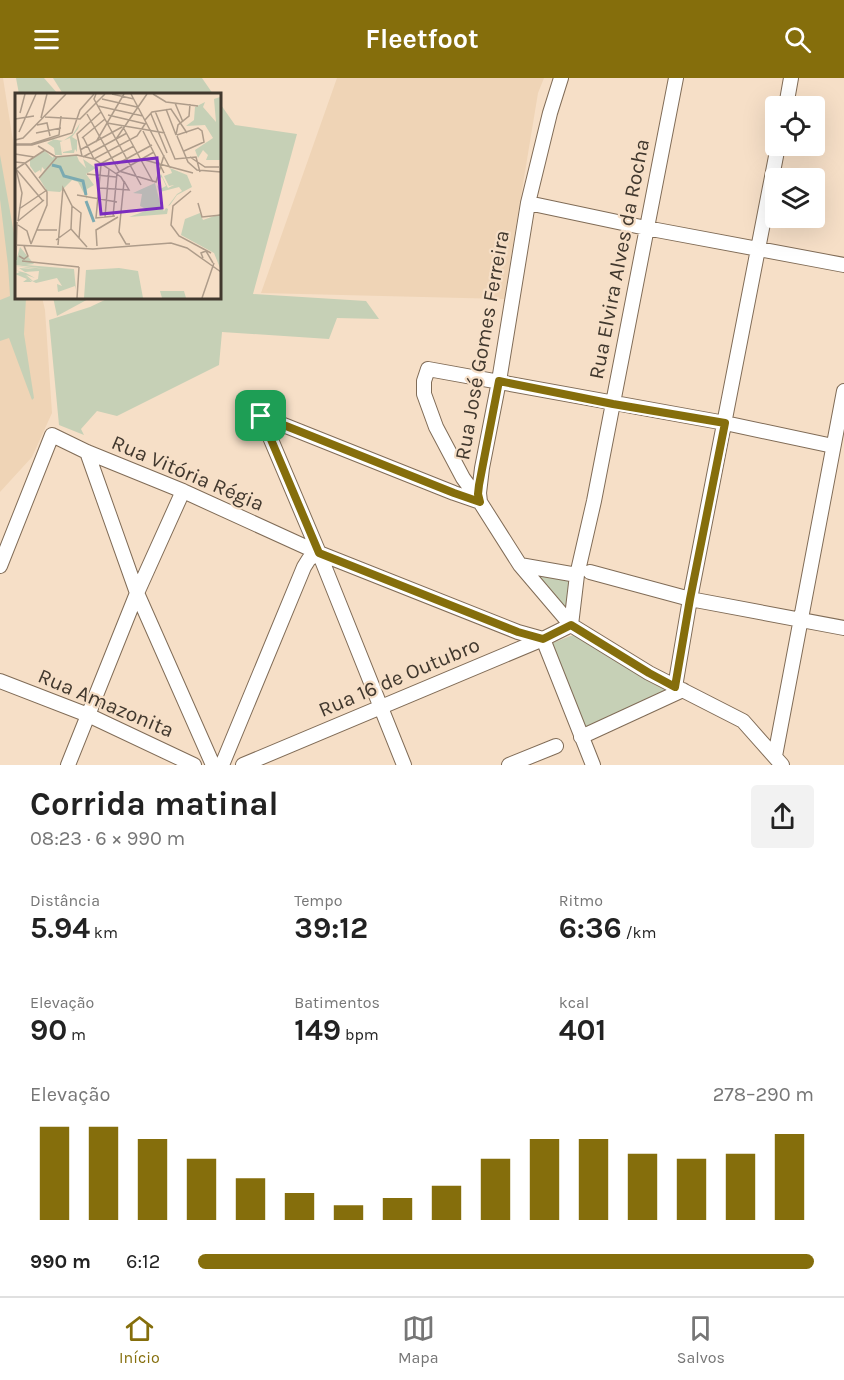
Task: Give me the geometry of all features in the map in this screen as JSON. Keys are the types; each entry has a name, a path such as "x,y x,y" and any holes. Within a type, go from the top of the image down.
{"street":[{"name":"Rua José Gomes Ferreira","path":"480,502 479,485 499,381 528,203 561,78"},
{"name":"Rua Elvira Alves da Rocha","path":"571,625 583,574 589,523 676,78"},
{"path":"788,96 791,78"},
{"path":"679,688 690,599 776,156"},
{"path":"528,203 646,228 844,265"},
{"path":"780,763 743,721 649,673 571,625 520,565 463,478 436,427 424,394 424,381 428,369 725,423 833,446"},
{"path":"780,763 801,620 844,391"},
{"path":"404,765 261,416 480,502"},
{"name":"Rua Vitória Régia","path":"0,566 52,435 319,553 518,632 543,639"},
{"path":"87,452 137,593 213,765"},
{"path":"68,765 137,593 183,491"},
{"path":"222,765 304,567 309,559 319,553"},
{"path":"520,565 583,574 690,599 844,628"},
{"name":"Rua 16 de Outubro","path":"243,765 543,639 571,625"},
{"path":"543,639 593,765"},
{"name":"Rua Amazonita","path":"0,681 88,715 194,765"},
{"path":"581,737 679,688"},
{"path":"509,765 556,746"}],"shaded area":[{"path":"0,78 3,78 15,154 15,298 42,298 52,413 32,457 0,492"},
{"path":"337,78 544,78 538,93 504,299 261,293"}],"green space":[{"path":"16,78 44,78 57,93 19,93"},
{"path":"53,78 202,78 212,93 62,93"},
{"path":"220,103 235,125 297,134 253,294 366,301 379,319 337,318 329,339 222,332 219,365 117,416 97,411 81,429 84,435 59,425 49,320 90,307 109,298 220,298"},
{"path":"0,155 15,239 15,298 26,298 24,334 34,398 32,400 9,338 0,341 0,300 10,296 0,199"},
{"path":"53,298 90,298 57,316"},
{"path":"532,574 573,576 569,615"},
{"path":"578,633 673,688 585,729 553,646 553,643"}],"route":[{"path":"499,381 725,423 675,687 571,625 543,639 518,632 319,553 261,416 480,502 479,485 499,381"}]}
